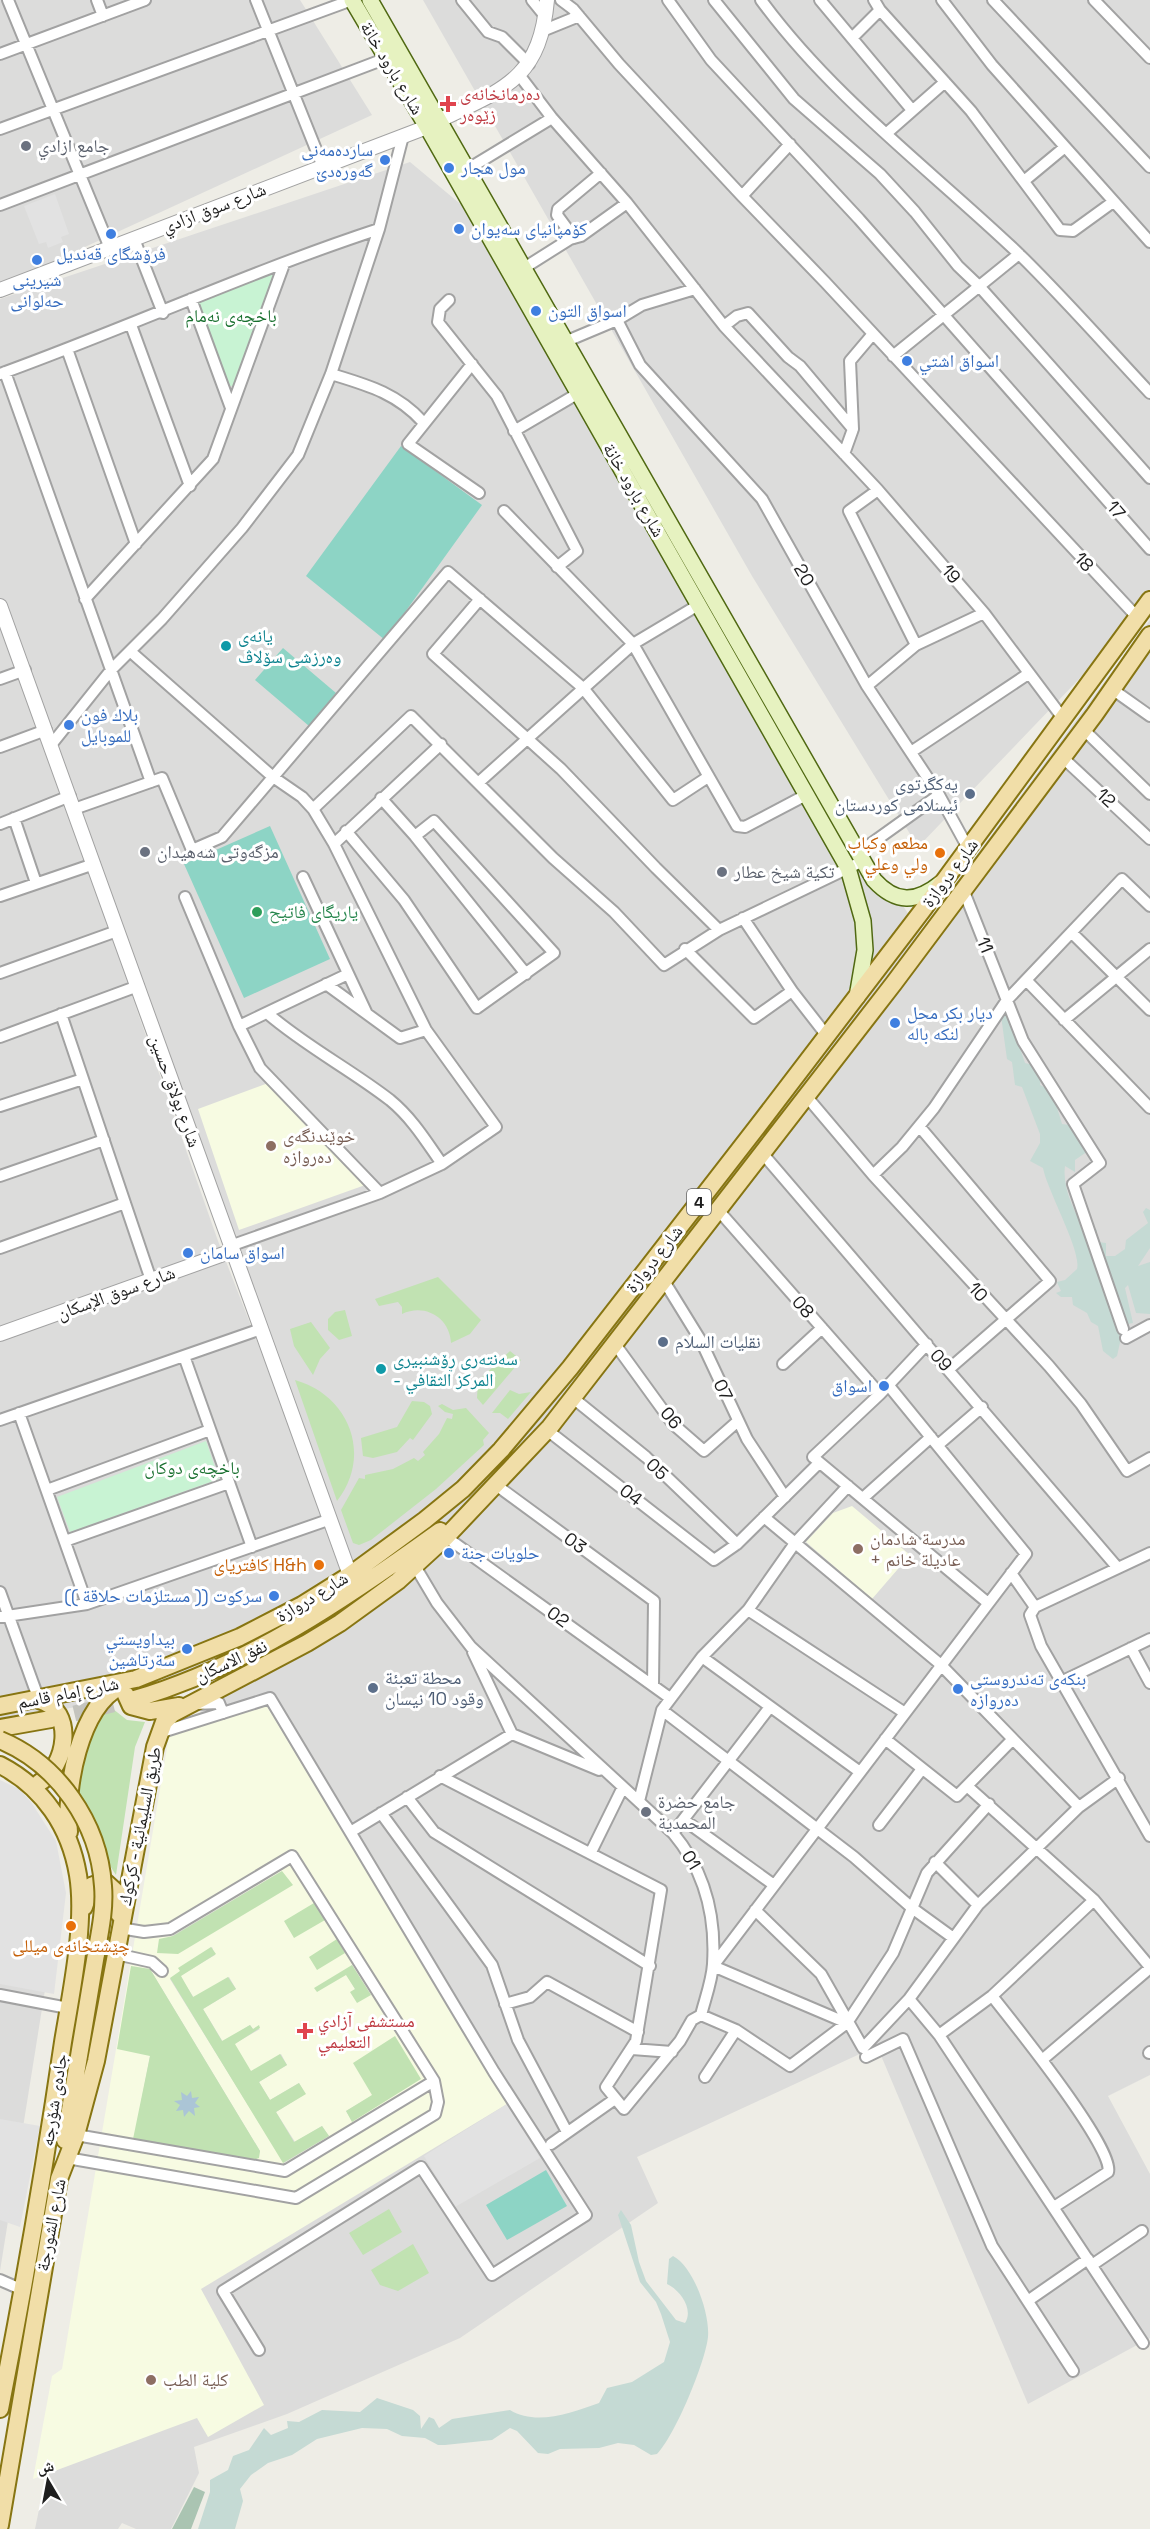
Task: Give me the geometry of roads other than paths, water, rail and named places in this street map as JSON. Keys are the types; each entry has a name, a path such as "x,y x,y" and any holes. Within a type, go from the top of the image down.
{"main road":[{"name":"شارع بارود خانة","path":"352,0 387,58 434,124"},
{"name":"شارع بارود خانة","path":"370,0 434,124 539,309 577,394 700,603 848,868 863,921 865,950 857,996"},
{"path":"434,124 468,168 524,268 539,309"},
{"name":"شارع بارود خانة","path":"539,309 567,341 874,880 894,897 919,896 945,879"},
{"name":"شارع دروازة","path":"136,1679 261,1627 350,1575 444,1505 501,1450 570,1368 757,1128 945,879 1150,600"},
{"name":"شارع دروازة","path":"490,1491 547,1430 573,1398 774,1140 1083,729 1150,635"},
{"path":"757,1128 774,1140"},
{"path":"156,1672 129,1688 126,1697 131,1706 150,1711 219,1702 340,1623 416,1566 490,1491"},
{"name":"نفق الاسكان","path":"135,1699 199,1677 278,1639 350,1595 470,1510"},
{"path":"78,1931 79,1885 70,1845 68,1819 70,1788 86,1730 105,1696 136,1679"},
{"name":"شارع إمام قاسم","path":"0,1706 136,1679"},
{"path":"33,1786 54,1770 63,1745 62,1726 57,1711 51,1704 39,1700"},
{"path":"162,1727 192,1704"},
{"path":"0,1728 51,1719"},
{"name":"طريق السليمانية - كركوك","path":"120,1929 162,1727"},
{"path":"0,1740 27,1755 52,1775 73,1800 91,1832 103,1886 96,1954 58,2179"},
{"path":"0,1765 33,1786 57,1816 70,1845"},
{"path":"78,1931 89,1890 97,1882 104,1881 111,1885 117,1897 120,1929"},
{"name":"شارع الشورجة","path":"0,2525 58,2179 76,2135 96,2061 120,1929"},
{"name":"جادەی شۆرجە","path":"0,2409 23,2290 78,1931"}],"street":[{"path":"8,0 110,248"},
{"path":"97,0 104,16"},
{"path":"0,54 145,0"},
{"path":"256,0 323,167"},
{"path":"0,129 267,29 352,0"},
{"path":"462,0 488,32 502,37 529,64"},
{"path":"532,0 546,16"},
{"path":"520,76 529,64 542,31 547,0"},
{"name":"18","path":"561,0 579,16 742,196 1137,617"},
{"name":"17","path":"668,0 711,60 943,314 1150,549"},
{"path":"714,0 794,99 880,174 915,212 958,266 979,286 1150,478"},
{"path":"761,0 827,75 1019,254 1148,390"},
{"path":"820,0 912,110"},
{"path":"874,0 880,10 989,134 1052,222 1066,232 1073,231 1113,202"},
{"path":"942,0 992,65 1150,242"},
{"path":"993,0 1150,167"},
{"path":"1094,0 1150,58"},
{"path":"852,38 880,10"},
{"path":"542,31 579,16"},
{"path":"0,205 387,58"},
{"name":"شارع سوق ازادي","path":"0,290 434,124 520,76"},
{"name":"19","path":"520,76 552,118 627,203 724,326 878,490 984,613 1062,717"},
{"path":"887,133 945,82"},
{"path":"468,168 552,118"},
{"path":"51,745 111,670 131,652 242,528 284,476 310,430 331,374 379,229 402,136"},
{"path":"742,196 790,144"},
{"path":"1023,181 1065,147"},
{"path":"574,238 557,215 558,209 601,172"},
{"path":"524,268 581,236 627,203"},
{"path":"151,782 2,373 379,229"},
{"path":"134,239 163,313"},
{"path":"893,356 1019,254"},
{"path":"85,599 213,459 284,264"},
{"path":"567,341 617,320 642,306 695,289"},
{"path":"191,299 231,408"},
{"path":"449,300 441,309 438,322 497,396 577,551 557,567"},
{"path":"724,326 737,316 748,313 788,357 800,366 853,429"},
{"name":"20","path":"617,320 640,365 762,499 867,686 939,795 968,848"},
{"path":"131,325 190,486"},
{"path":"844,454 853,429 850,361 873,335"},
{"path":"67,349 136,544"},
{"path":"471,364 423,422 408,444 479,493"},
{"path":"331,374 390,394 409,406 423,422"},
{"path":"514,431 577,394"},
{"path":"878,490 849,512 916,645"},
{"path":"504,511 633,644 736,826 740,828 806,795"},
{"path":"0,824 14,818 162,778 192,850 222,837 448,572 583,688 673,800 708,777"},
{"path":"480,599 433,654 529,738 719,930"},
{"path":"478,783 633,644 700,603"},
{"name":"شارع بولاق حسين","path":"0,606 3,622 25,670 328,1520 350,1575"},
{"path":"867,686 916,645 984,613"},
{"path":"131,652 273,777 302,797 313,809 334,844 426,1030 496,1127 442,1164 380,1192 231,1249"},
{"path":"0,680 25,670"},
{"path":"911,752 1028,674"},
{"path":"1112,689 1150,716"},
{"path":"313,809 407,717 415,718 553,858 614,912 664,966 685,950 719,930 848,868 939,795"},
{"path":"1083,729 1150,794"},
{"path":"0,747 46,730"},
{"path":"334,844 441,744"},
{"name":"12","path":"1062,757 1150,839"},
{"path":"381,798 415,836 526,974"},
{"path":"14,818 36,884"},
{"path":"346,831 404,900 477,1008 554,953 434,821 415,836"},
{"path":"0,896 94,864"},
{"path":"303,877 367,1014"},
{"path":"873,1175 902,1147 919,1126 1007,1000 1122,879 1150,906"},
{"name":"11","path":"963,889 1023,1041 1100,1163 1073,1184 1124,1334 1150,1324"},
{"path":"185,897 239,1026 260,1068 380,1192"},
{"path":"743,918 792,991 827,1036"},
{"path":"0,972 117,931"},
{"path":"1072,933 1150,1010"},
{"path":"1064,1020 1150,949"},
{"path":"685,950 754,1018 792,991"},
{"path":"239,1026 348,974"},
{"path":"1027,981 1150,1108"},
{"path":"326,984 400,1038 426,1030"},
{"path":"0,1037 138,986"},
{"path":"267,1012 291,1034 318,1049 391,1101 413,1122 442,1164"},
{"path":"61,1014 151,1280"},
{"path":"0,1106 82,1078"},
{"name":"10","path":"807,1097 873,1175 1081,1404 1127,1471 1150,1458"},
{"path":"919,1126 1050,1281 949,1369"},
{"path":"0,1176 104,1140"},
{"name":"09","path":"762,1154 982,1407 1117,1567"},
{"path":"0,1248 125,1203"},
{"name":"08","path":"719,1211 822,1328 934,1441 1026,1554 1011,1573"},
{"name":"شارع سوق الإسكان","path":"0,1334 231,1249"},
{"name":"07","path":"664,1281 701,1341 738,1421 785,1497"},
{"path":"783,1364 822,1328"},
{"path":"0,1420 261,1329"},
{"name":"06","path":"615,1344 674,1424 704,1451 738,1421"},
{"path":"927,1344 885,1390 813,1457 988,1603"},
{"path":"184,1356 252,1547"},
{"name":"05","path":"573,1398 646,1457 736,1544"},
{"path":"862,1498 934,1441 982,1407"},
{"path":"20,1413 87,1604"},
{"path":"47,1490 210,1430"},
{"name":"04","path":"547,1430 714,1560 736,1544"},
{"path":"736,1544 819,1463"},
{"path":"65,1541 229,1483"},
{"path":"639,1802 662,1710 702,1656 748,1610 795,1543 848,1486"},
{"name":"03","path":"490,1491 654,1601 653,1685"},
{"path":"764,1517 940,1664 1079,1807"},
{"path":"5,1616 87,1604 328,1520"},
{"name":"02","path":"446,1537 670,1698"},
{"path":"1149,1556 1117,1567 1035,1607 1030,1615 1035,1635 1119,1778 1150,1836"},
{"name":"01","path":"416,1566 437,1603 471,1647 673,1833 692,1857 707,1893 711,1917 713,1966 701,2015 692,2020 672,2052 624,2109 615,2099"},
{"path":"847,2023 713,1966 1011,1573 1035,1607"},
{"path":"0,1592 5,1616 39,1700"},
{"path":"748,1610 905,1713"},
{"path":"1061,1682 1150,1639"},
{"path":"471,1647 512,1734 608,1774"},
{"path":"1131,1648 1150,1683"},
{"path":"702,1656 860,1772"},
{"path":"162,1727 219,1702 270,1698 352,1831 494,2072 586,2215 492,2275 421,2167 223,2291 259,2350"},
{"path":"673,1833 770,1707"},
{"path":"662,1710 817,1829 912,1908 952,1937"},
{"path":"352,1831 512,1734"},
{"path":"885,1739 957,1796 1012,1740"},
{"path":"879,1825 922,1768"},
{"path":"440,1776 661,1890 638,2032 632,2049 606,2088 615,2099 551,2144"},
{"path":"755,1910 821,1974 862,2048 909,1999 952,1937 978,1905 1079,1807 1119,1778"},
{"path":"967,1786 1037,1846 1094,1900 1150,1967 1042,2060"},
{"path":"591,1852 623,1787"},
{"path":"407,1797 434,1832 650,1966"},
{"path":"701,2015 736,2030 790,2066 847,2023 882,1973 935,1862 989,1804"},
{"path":"381,1814 492,1965 518,2040 567,2132"},
{"path":"684,1820 774,1885"},
{"path":"67,2158 296,2198 435,2114 438,2102 434,2080 292,1856 170,1929 144,1932 120,1929"},
{"path":"935,1862 978,1905"},
{"path":"939,2035 992,1996 1094,1900"},
{"path":"116,1954 152,1962 162,1971"},
{"path":"505,2004 530,1996 547,1982 638,2032"},
{"path":"0,1995 68,2008"},
{"path":"992,1996 1042,2060 1100,2145 1109,2164 1108,2172 1054,2207"},
{"path":"909,1999 939,2035 1143,2343"},
{"path":"705,2077 736,2030"},
{"path":"879,2031 886,2047"},
{"path":"866,2057 903,2039 992,2246 1073,2371"},
{"path":"632,2049 672,2052"},
{"path":"76,2135 285,2171 434,2080"},
{"path":"1029,2300 1142,2231"},
{"path":"0,2280 23,2290"}],"tunnel":[{"path":"51,1719 135,1699"}],"place":[{"name":"دەرمانخانەی زێوەر","path":"448,104"},
{"name":"جامع ازادي","path":"26,146"},
{"name":"ساردەمەنی گەورەدێ","path":"385,160"},
{"name":"مول هجار","path":"449,168"},
{"name":"کۆمپانیای سەیوان","path":"459,229"},
{"name":"فرۆشگای قەندیل","path":"111,234"},
{"name":"شیرینی حەلوانی","path":"37,260"},
{"name":"اسواق التون","path":"536,311"},
{"name":"اسواق اشتي","path":"907,361"},
{"name":"یانەی وەرزشی سۆلاڤ","path":"226,646"},
{"name":"بلاك فون للموبايل","path":"69,725"},
{"name":"یەکگرتوی ئیسلامی کوردستان","path":"970,794"},
{"name":"مزگەوتی شەهیدان","path":"145,852"},
{"name":"مطعم وكباب ولي وعلي","path":"940,853"},
{"name":"تكية شيخ عطار","path":"722,872"},
{"name":"یاریگای فاتیح","path":"257,912"},
{"name":"ديار بكر محل لنكه باله","path":"895,1023"},
{"name":"خوێندنگەی دەروازە","path":"271,1146"},
{"name":"اسواق سامان","path":"188,1253"},
{"name":"نقليات السلام","path":"663,1342"},
{"name":"سەنتەری ڕۆشنبیری - المرکز الثقافي","path":"381,1369"},
{"name":"اسواق","path":"884,1386"},
{"name":"مدرسة شادمان + عاديلة خانم","path":"858,1549"},
{"name":"حلویات جنة","path":"449,1553"},
{"name":"کافتریای H&h","path":"319,1565"},
{"name":"سركوت (( مستلزمات حلاقة ))","path":"274,1596"},
{"name":"بيداويستي سةرتاشين","path":"187,1649"},
{"name":"محطة تعبئة وقود 10 نيسان","path":"373,1688"},
{"name":"بنکەی تەندروستی دەروازە","path":"958,1689"},
{"name":"جامع حضرة المحمدية","path":"646,1812"},
{"name":"چێشتخانەی میللی","path":"71,1926"},
{"name":"مستشفى آزادي التعليمي","path":"305,2031"},
{"name":"كلية الطب","path":"151,2380"}],"park label":[{"name":"باخچەی نەمام","path":"231,316"},
{"name":"باخچەی دوکان","path":"192,1468"}]}
